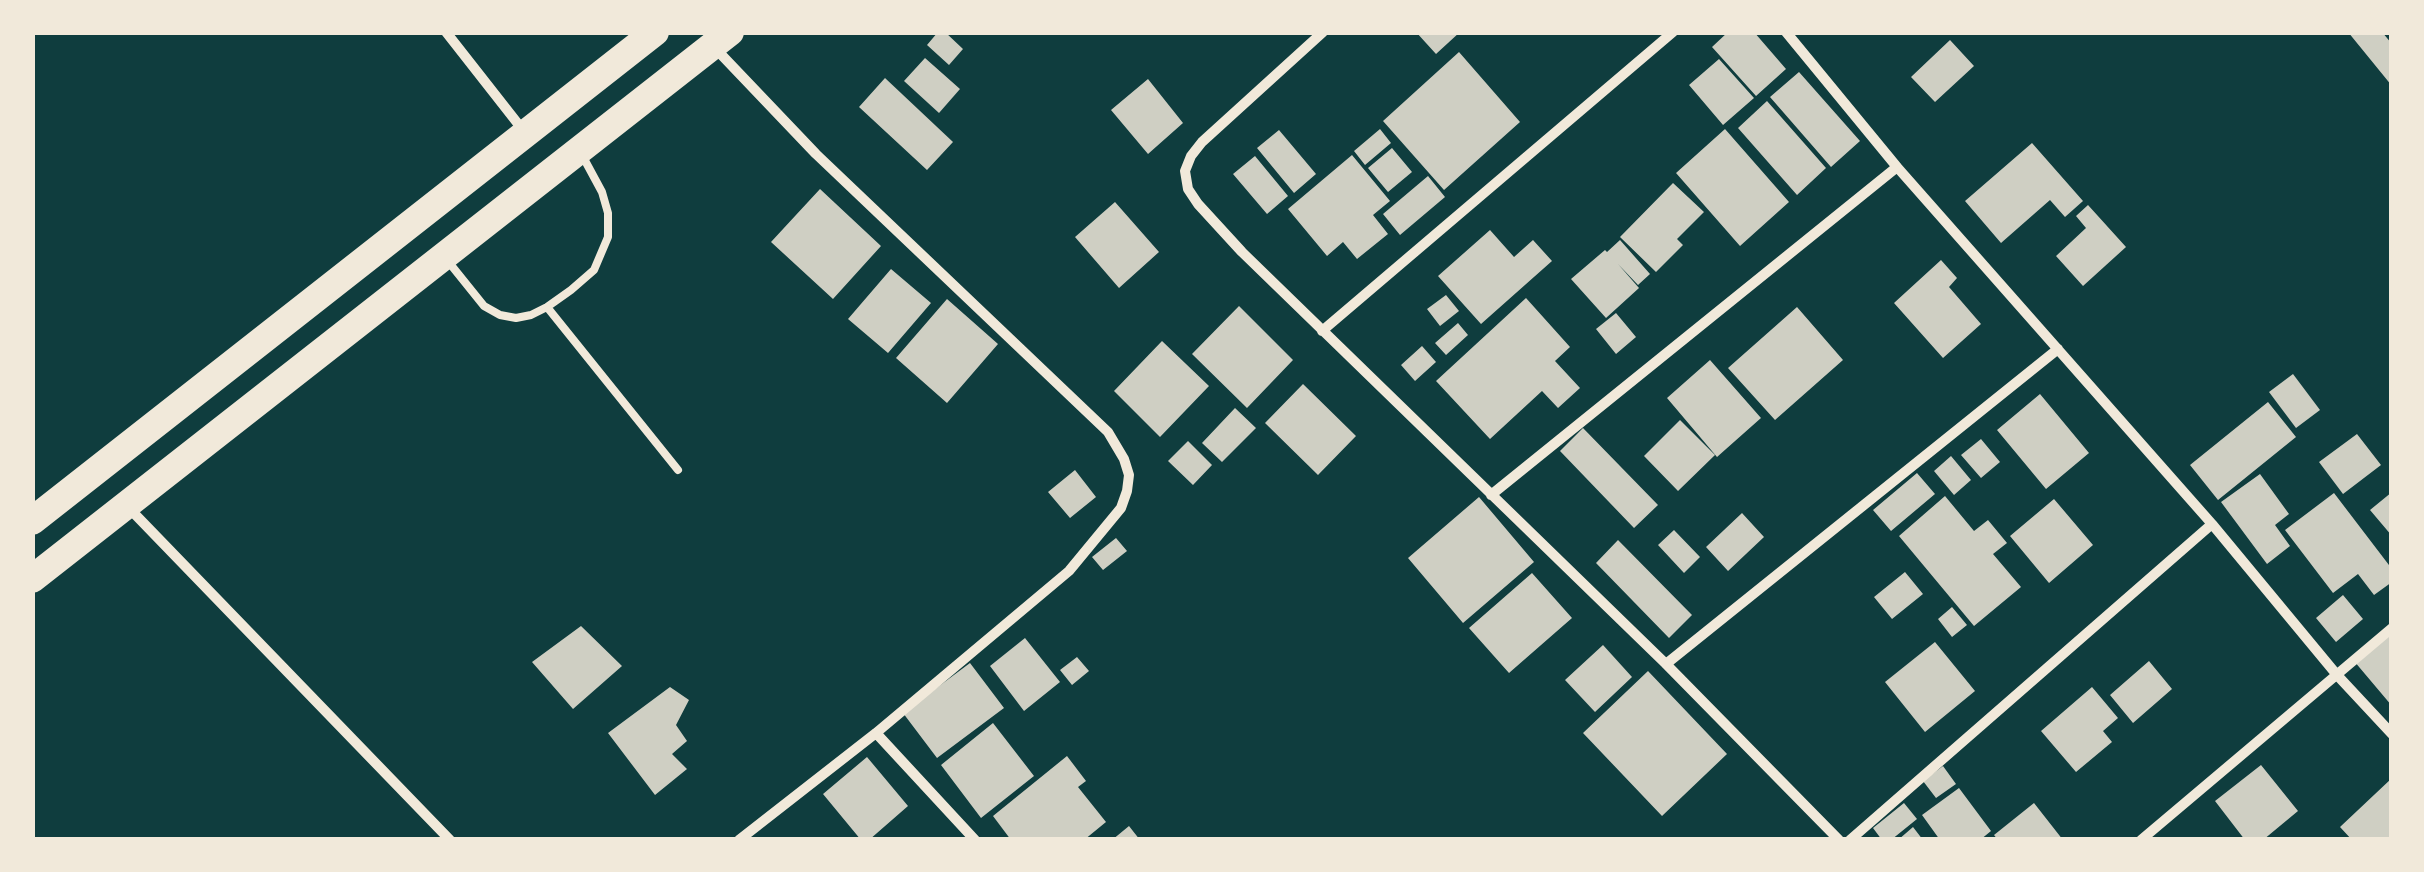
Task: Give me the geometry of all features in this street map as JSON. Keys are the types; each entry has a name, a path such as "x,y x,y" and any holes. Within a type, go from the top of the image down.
{"highway":[{"path":"32,522 655,32"},
{"path":"32,579 722,39"}],"street":[{"path":"446,32 526,134"},
{"path":"1323,32 1202,142 1185,171 1188,189 1242,252 1666,664 1839,840"},
{"path":"1322,331 1673,32"},
{"path":"1786,32 1897,167 2392,734"},
{"path":"722,39 816,154 1108,432 1129,475 1121,508 1068,571 876,733 739,840"},
{"path":"1491,495 1897,167"},
{"path":"1666,664 2058,349"},
{"path":"126,505 450,840"},
{"path":"1850,840 2212,524"},
{"path":"2141,840 2392,628"},
{"path":"876,733 974,840"}],"lane":[{"path":"444,256 484,306 500,316 516,318 548,307 594,270 608,237 608,213 602,192 580,150"},
{"path":"548,307 678,470"}],"building":[{"path":"938,32 945,32 963,49 949,65 927,45"},
{"path":"1416,32 1460,32 1436,54"},
{"path":"1728,32 1754,32 1786,69 1756,96 1712,47"},
{"path":"2348,32 2382,32 2392,44 2392,86"},
{"path":"1950,40 1974,66 1935,102 1911,77"},
{"path":"1459,52 1520,122 1444,190 1383,121"},
{"path":"925,58 960,89 939,113 904,81"},
{"path":"1719,59 1754,98 1723,125 1689,85"},
{"path":"1799,72 1860,141 1831,167 1770,97"},
{"path":"885,78 953,142 927,170 859,107"},
{"path":"1148,79 1183,123 1148,154 1111,110"},
{"path":"1767,101 1826,168 1797,195 1738,128"},
{"path":"1380,129 1391,143 1365,165 1354,151"},
{"path":"1725,129 1789,202 1740,246 1676,173"},
{"path":"1279,130 1316,174 1294,193 1257,148"},
{"path":"2032,143 2083,201 2065,217 2050,200 2001,243 1965,201"},
{"path":"1392,148 1412,172 1388,192 1368,168"},
{"path":"1352,155 1390,201 1373,215 1388,234 1357,259 1343,242 1327,256 1288,209"},
{"path":"1255,156 1288,196 1267,214 1233,174"},
{"path":"1428,176 1445,197 1400,235 1383,214"},
{"path":"1673,183 1704,212 1677,239 1683,245 1656,272 1620,237"},
{"path":"820,189 881,246 833,299 771,242"},
{"path":"1115,202 1159,252 1119,288 1075,237"},
{"path":"2088,205 2126,247 2083,286 2056,256 2086,228 2076,216"},
{"path":"1490,230 1514,257 1533,240 1552,261 1481,324 1438,276"},
{"path":"1620,240 1650,274 1638,285 1618,264 1639,288 1606,318 1571,279"},
{"path":"1941,260 1957,278 1949,287 1981,324 1943,358 1894,303"},
{"path":"891,269 931,303 888,353 848,319"},
{"path":"1446,295 1459,311 1440,326 1427,309"},
{"path":"1526,298 1570,347 1555,361 1580,388 1558,408 1542,391 1490,439 1436,381"},
{"path":"947,299 998,344 947,403 896,358"},
{"path":"1239,306 1293,360 1247,408 1192,354"},
{"path":"1797,307 1843,360 1775,420 1728,368"},
{"path":"1616,313 1636,337 1616,354 1596,329"},
{"path":"1458,323 1468,335 1446,355 1435,343"},
{"path":"1162,341 1209,386 1160,437 1114,391"},
{"path":"1422,346 1436,362 1415,381 1401,365"},
{"path":"1710,360 1761,418 1717,457 1667,398"},
{"path":"2293,374 2320,410 2296,428 2269,392"},
{"path":"1303,384 1356,436 1318,475 1265,423"},
{"path":"2040,394 2089,453 2046,489 1997,430"},
{"path":"2268,402 2296,437 2218,500 2190,465"},
{"path":"1235,408 1256,428 1222,462 1202,443"},
{"path":"1680,420 1715,455 1678,491 1644,456"},
{"path":"1583,428 1658,505 1634,528 1560,451"},
{"path":"2357,434 2381,465 2343,494 2319,462"},
{"path":"1981,439 2000,462 1981,478 1961,455"},
{"path":"1188,441 1212,465 1193,485 1168,461"},
{"path":"1951,456 1971,480 1954,495 1934,471"},
{"path":"1075,470 1096,497 1070,518 1048,492"},
{"path":"1917,473 1935,494 1891,531 1873,510"},
{"path":"2260,474 2289,514 2275,525 2290,546 2267,564 2221,502"},
{"path":"2392,492 2392,536 2370,510"},
{"path":"2334,493 2392,569 2392,582 2374,595 2358,574 2333,593 2285,530"},
{"path":"1945,496 1974,531 1988,520 2007,543 1993,554 2021,587 1974,626 1899,536"},
{"path":"1479,497 1534,562 1463,623 1408,558"},
{"path":"2054,499 2093,545 2049,583 2010,536"},
{"path":"1742,513 1764,537 1728,571 1706,547"},
{"path":"1674,530 1700,557 1684,573 1658,545"},
{"path":"1116,538 1127,551 1103,570 1092,557"},
{"path":"1618,540 1692,615 1669,638 1596,563"},
{"path":"1905,572 1923,594 1892,619 1874,597"},
{"path":"1532,573 1572,618 1509,673 1469,628"},
{"path":"2343,595 2363,619 2336,642 2316,618"},
{"path":"1952,607 1967,625 1952,637 1938,619"},
{"path":"581,626 622,666 573,709 532,662"},
{"path":"2392,629 2392,706 2354,661"},
{"path":"1025,638 1060,682 1024,711 990,666"},
{"path":"1935,642 1975,691 1925,732 1885,682"},
{"path":"1603,645 1632,677 1595,712 1565,680"},
{"path":"1077,657 1089,671 1072,685 1060,670"},
{"path":"2149,661 2172,689 2133,723 2110,695"},
{"path":"970,663 1004,708 937,758 903,713"},
{"path":"1648,671 1727,754 1662,816 1583,733"},
{"path":"670,687 689,700 676,725 687,741 672,754 687,769 655,795 608,733"},
{"path":"2092,687 2118,718 2103,731 2112,742 2076,772 2041,731"},
{"path":"993,723 1034,776 981,818 941,765"},
{"path":"1067,756 1086,781 1078,787 1106,822 1084,840 1011,840 993,816"},
{"path":"867,757 908,806 869,840 861,840 823,794"},
{"path":"2261,765 2298,811 2263,840 2245,840 2215,801"},
{"path":"1943,766 1956,784 1936,798 1923,781"},
{"path":"2392,778 2392,840 2352,840 2340,827"},
{"path":"1959,788 1991,831 1980,840 1940,840 1922,815"},
{"path":"1904,803 1917,819 1891,840 1882,840 1873,828"},
{"path":"2034,803 2063,840 1998,840 1994,835"},
{"path":"1129,826 1140,840 1112,840"},
{"path":"1913,827 1923,840 1898,840"}]}
